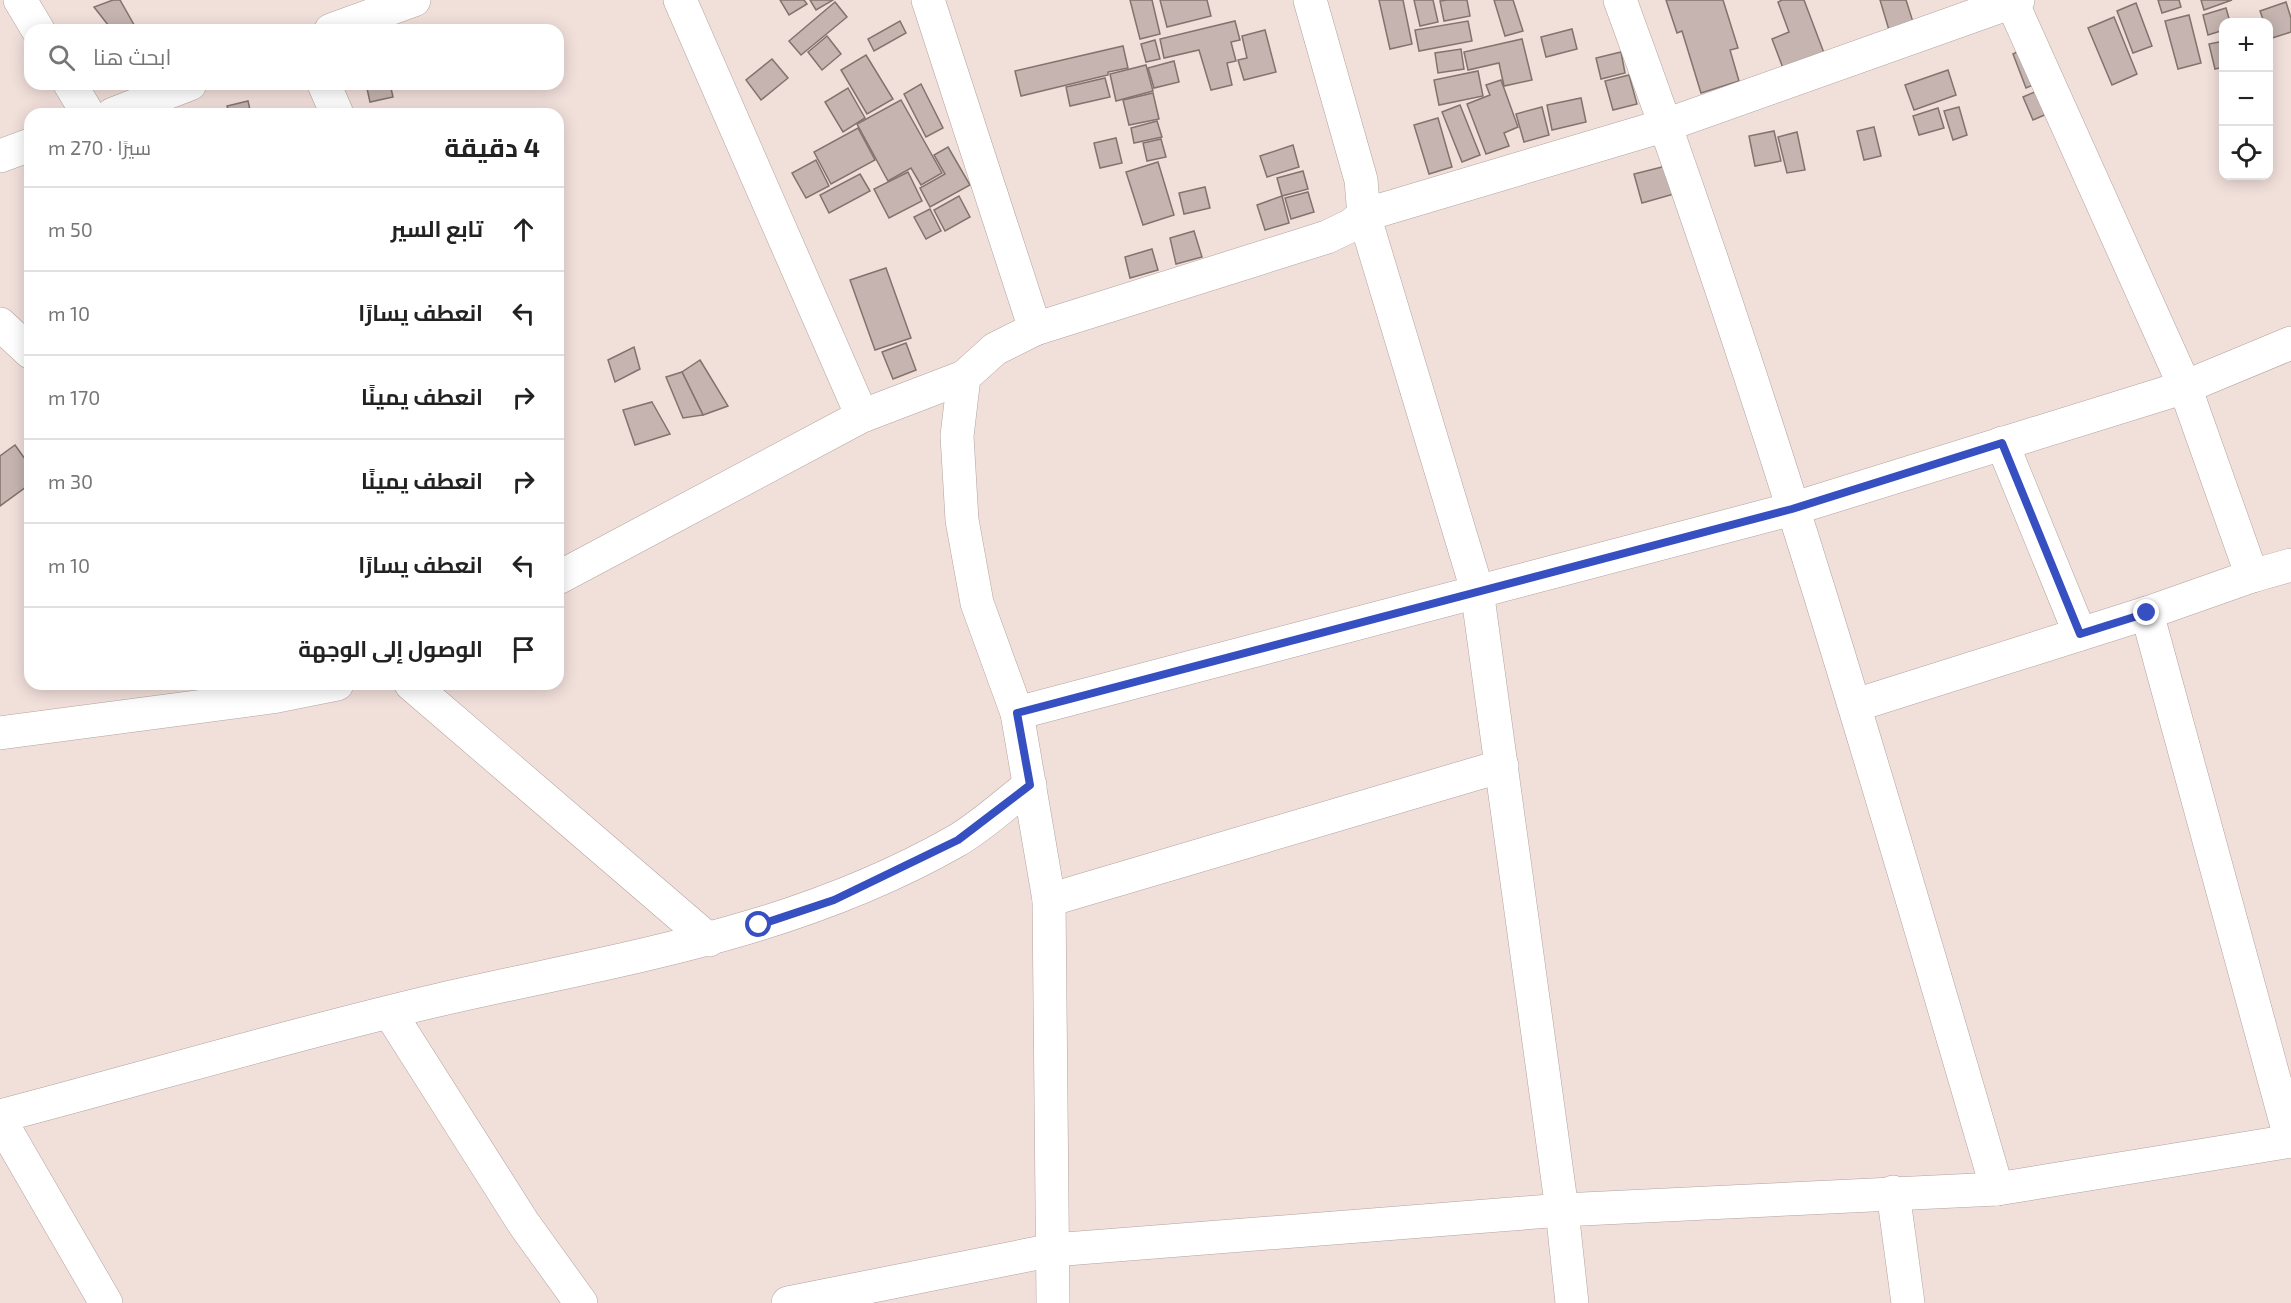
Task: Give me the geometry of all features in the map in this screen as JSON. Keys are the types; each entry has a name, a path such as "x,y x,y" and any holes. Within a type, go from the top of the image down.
{"street":[{"path":"20,0 34,24"},
{"path":"348,24 414,0"},
{"path":"680,0 862,416"},
{"path":"928,0 1035,329"},
{"path":"1310,0 1361,180 1364,215 1477,590 1562,1210 1572,1303"},
{"path":"1620,0 1666,125 1856,705 1997,1189"},
{"path":"564,575 862,416 964,377 995,349 1035,329 1327,237 1350,226 1364,215 1666,125 2013,1 2185,387 2252,576"},
{"path":"74,90 84,108"},
{"path":"128,108 175,90"},
{"path":"327,90 334,108"},
{"path":"0,156 24,147"},
{"path":"0,324 24,346"},
{"path":"1017,713 1477,590 1792,509 2185,387 2291,343"},
{"path":"964,377 957,436 963,520 977,603 1017,713 1049,900 1053,1303"},
{"path":"2002,443 2080,634"},
{"path":"1856,705 2291,565"},
{"path":"788,1303 1053,1250 1562,1210 1893,1192 1997,1189 2291,1141 2147,613"},
{"path":"0,733 272,697 307,690"},
{"path":"418,690 709,940"},
{"path":"1049,900 1502,766"},
{"path":"106,1303 0,1118 390,1013 709,940 834,900 958,840 1030,785"},
{"path":"390,1013 524,1224 581,1303"},
{"path":"1893,1192 1908,1303"}],"building":[{"path":"113,0 120,0 134,24 107,24 94,7"},
{"path":"780,0 804,0 807,4 789,15"},
{"path":"810,0 833,0 816,10"},
{"path":"1130,0 1152,0 1160,34 1140,39"},
{"path":"1160,0 1207,0 1211,16 1167,27"},
{"path":"1379,0 1403,0 1412,44 1390,49"},
{"path":"1414,0 1433,0 1438,22 1420,26"},
{"path":"1467,0 1470,16 1444,21 1440,1"},
{"path":"1494,0 1513,0 1523,31 1505,36"},
{"path":"1666,0 1723,0 1738,48 1730,50 1739,81 1701,93 1682,31 1677,33"},
{"path":"1804,0 1824,53 1783,68 1772,39 1789,32 1778,2"},
{"path":"1880,0 1906,0 1913,22 1889,30"},
{"path":"2158,0 2179,0 2181,7 2162,13"},
{"path":"2201,0 2232,0 2204,10"},
{"path":"835,2 847,17 801,55 789,41"},
{"path":"2286,2 2291,18 2291,32 2273,38 2273,18 2263,18 2260,11"},
{"path":"2136,3 2152,46 2133,53 2117,11"},
{"path":"2226,8 2229,18 2219,18 2219,32 2208,35 2203,15"},
{"path":"2189,15 2201,63 2178,69 2165,21"},
{"path":"2114,17 2137,74 2112,85 2088,28"},
{"path":"900,21 906,33 874,51 868,39"},
{"path":"1235,21 1240,40 1231,42 1236,61 1227,63 1232,85 1211,90 1199,50 1164,58 1160,39"},
{"path":"1468,21 1472,41 1419,51 1415,30"},
{"path":"1572,29 1577,49 1546,57 1541,37"},
{"path":"1265,30 1276,72 1244,80 1238,60 1247,58 1242,36"},
{"path":"827,36 841,54 822,70 808,52"},
{"path":"1522,39 1532,80 1504,86 1499,63 1468,70 1464,52"},
{"path":"1155,40 1160,59 1146,62 1141,44"},
{"path":"2219,42 2219,68 2215,69 2209,44"},
{"path":"1123,46 1128,68 1021,96 1015,71"},
{"path":"2028,47 2042,81 2026,88 2013,54"},
{"path":"1461,49 1464,69 1438,73 1435,53"},
{"path":"1621,52 1625,73 1601,79 1596,58"},
{"path":"866,55 893,99 867,114 841,70"},
{"path":"772,59 788,78 761,100 746,80"},
{"path":"1174,61 1179,82 1154,88 1148,68"},
{"path":"1146,65 1153,91 1116,101 1110,74"},
{"path":"1948,70 1956,95 1914,110 1905,85"},
{"path":"1478,71 1483,96 1439,105 1434,80"},
{"path":"1629,75 1637,104 1613,110 1605,81"},
{"path":"1105,78 1110,97 1070,106 1066,87"},
{"path":"1501,80 1518,127 1504,133 1509,146 1486,154 1467,104 1490,95 1486,85"},
{"path":"921,84 943,128 926,137 904,94"},
{"path":"2046,87 2056,110 2033,120 2023,97"},
{"path":"848,88 865,118 843,132 825,102"},
{"path":"367,90 391,90 393,97 370,102"},
{"path":"1153,93 1159,119 1129,125 1123,100"},
{"path":"1581,98 1586,122 1552,130 1547,105"},
{"path":"901,100 942,173 921,185 911,168 888,181 857,124"},
{"path":"248,101 250,108 228,108 227,106"},
{"path":"1460,105 1480,155 1462,162 1442,112"},
{"path":"1542,107 1549,135 1524,142 1516,114"},
{"path":"1959,107 1967,135 1953,140 1944,111"},
{"path":"1938,108 1944,128 1919,135 1913,116"},
{"path":"1438,118 1452,167 1429,174 1414,125"},
{"path":"1157,121 1162,137 1134,143 1131,128"},
{"path":"1874,127 1881,156 1864,160 1857,131"},
{"path":"858,128 875,160 831,184 814,152"},
{"path":"1774,131 1781,161 1755,166 1749,136"},
{"path":"1797,132 1805,170 1787,173 1778,137"},
{"path":"1116,138 1122,163 1100,168 1094,143"},
{"path":"1161,139 1166,157 1147,161 1143,143"},
{"path":"1293,145 1299,167 1267,177 1260,156"},
{"path":"948,147 970,185 930,207 920,188 945,174 934,155"},
{"path":"816,160 829,186 806,198 792,173"},
{"path":"1158,162 1174,215 1143,225 1126,172"},
{"path":"1674,164 1681,192 1642,203 1634,174"},
{"path":"1303,171 1308,189 1282,196 1277,178"},
{"path":"908,172 922,201 889,218 874,189"},
{"path":"860,174 870,191 829,213 820,195"},
{"path":"1205,187 1210,208 1184,214 1179,193"},
{"path":"1308,192 1314,212 1291,219 1285,198"},
{"path":"959,196 970,217 945,231 934,210"},
{"path":"1282,196 1289,223 1265,230 1257,205"},
{"path":"930,209 941,231 926,239 914,217"},
{"path":"1194,231 1202,257 1176,264 1170,238"},
{"path":"1152,249 1158,270 1130,278 1125,257"},
{"path":"886,268 911,338 875,350 850,280"},
{"path":"906,343 916,370 893,379 882,352"},
{"path":"634,347 640,369 615,382 608,360"},
{"path":"700,360 728,406 703,415 682,372"},
{"path":"682,372 703,415 683,418 666,377"},
{"path":"652,402 670,434 635,445 623,410"},
{"path":"15,445 24,458 24,488 0,506 0,456"}],"route":[{"path":"759,925 834,900 958,840 1030,785 1017,713 1477,590 1792,509 2002,443 2080,634 2147,613"}]}
